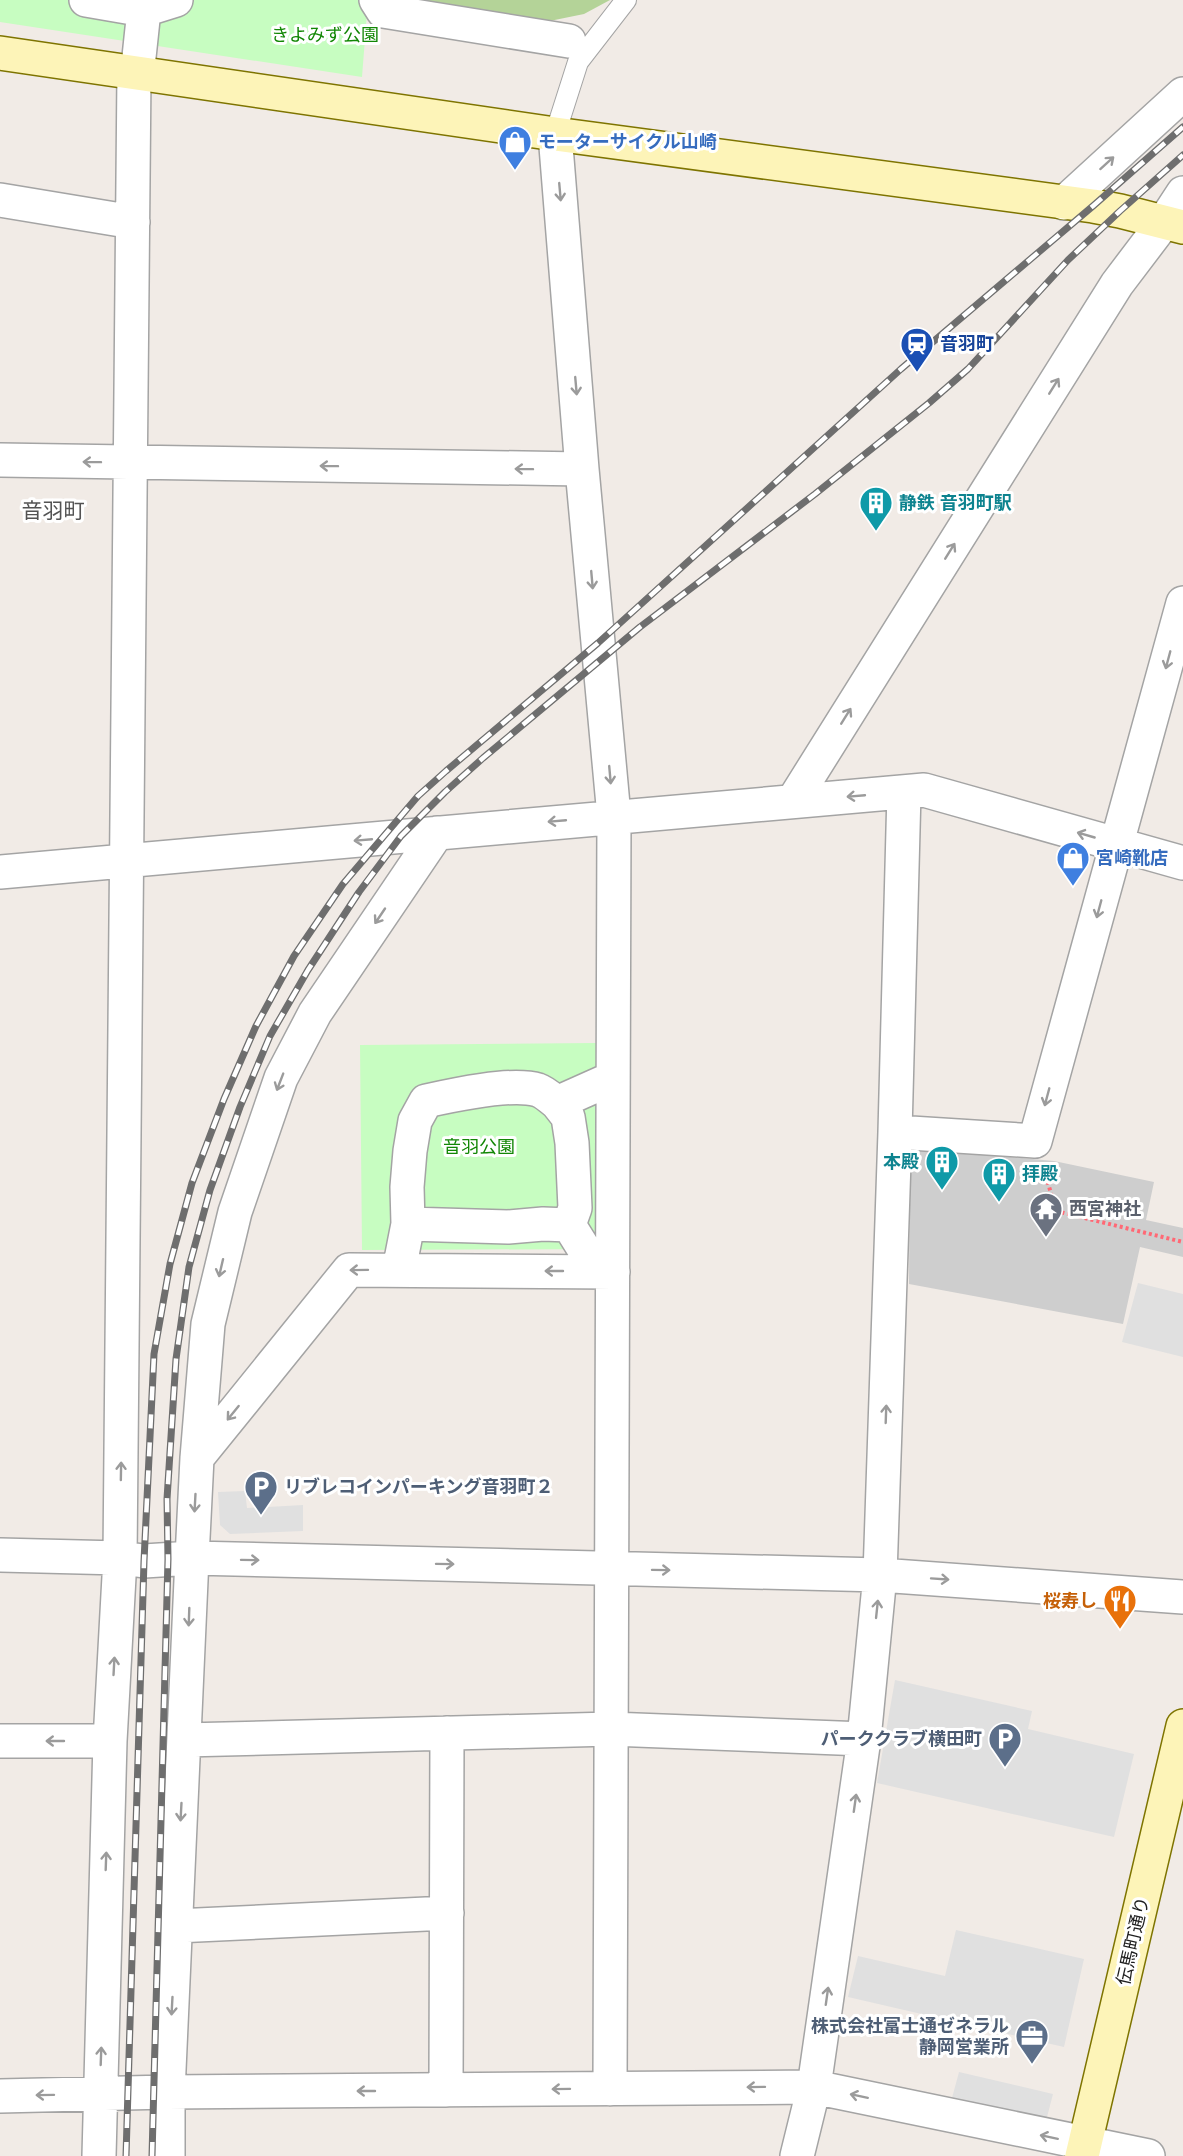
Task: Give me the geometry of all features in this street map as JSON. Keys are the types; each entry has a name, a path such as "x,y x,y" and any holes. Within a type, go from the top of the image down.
{"street":[{"path":"86,0 144,10 176,0"},
{"path":"376,0 383,11 569,41"},
{"path":"99,2156 110,1741 120,1558 133,222 137,65 144,10"},
{"path":"0,53 137,65 555,134 1120,211 1174,224"},
{"path":"1064,203 1183,94"},
{"path":"555,134 582,470 614,816 613,1078 603,1271 612,1569 610,2089"},
{"path":"793,801 1117,284 1174,224 1183,193"},
{"path":"0,200 133,222"},
{"path":"0,460 582,470"},
{"path":"895,1132 1035,1141 1183,603"},
{"path":"0,872 924,790 1183,863"},
{"path":"797,2156 814,2087 864,1739 880,1575 904,792"},
{"path":"168,2156 168,2092 192,1558 197,1458 208,1324 234,1212 281,1078 315,1013 437,833"},
{"path":"557,1103 613,1078"},
{"path":"399,1270 408,1224 407,1187 410,1151 415,1121 426,1101 460,1093 509,1088 538,1090 557,1103 568,1117 572,1143 575,1208 569,1225"},
{"path":"408,1224 508,1227 543,1224 569,1225"},
{"path":"569,1225 589,1257 603,1271"},
{"path":"197,1458 349,1270 603,1271"},
{"path":"0,1555 120,1558 144,1561 192,1558 880,1575 1183,1597"},
{"name":"伝馬町通り","path":"1084,2150 1183,1726"},
{"path":"184,1740 611,1729 864,1739"},
{"path":"446,2090 447,1733"},
{"path":"0,1741 110,1741"},
{"path":"176,1926 447,1913"},
{"path":"0,2096 168,2092 814,2087 1084,2150 1148,2156"}],"lane":[{"path":"555,134 578,62 626,0"}],"path":[{"path":"1035,1141 1056,1211 1183,1242"}],"shaded area":[{"name":"西宮神社","path":"910,1148 1054,1161 1154,1182 1146,1220 1183,1228 1183,1257 1140,1247 1123,1324 909,1284"},
{"path":"1138,1283 1183,1294 1183,1357 1122,1342"},
{"name":"リブレコインパーキング音羽町２","path":"245,1491 247,1508 303,1505 303,1531 230,1534 220,1525 218,1492"},
{"name":"パーククラブ横田町","path":"895,1680 1032,1711 1028,1729 1134,1754 1114,1837 877,1783"},
{"path":"956,1930 1084,1959 1064,2047 848,1997 858,1956 945,1976"},
{"path":"959,2072 1053,2094 1046,2121 952,2098"}],"green space":[{"name":"きよみず公園","path":"0,0 368,0 362,77 0,22"},
{"path":"385,0 610,0 584,14 535,24"},
{"name":"音羽公園","path":"596,1043 597,1249 362,1250 360,1045"}],"railway":[{"path":"126,2156 144,1561 154,1354 170,1264 192,1183 224,1099 256,1026 294,956 343,884 418,796 598,643 901,369 1183,127"},
{"path":"152,2156 168,1559 167,1499 176,1359 189,1267 210,1190 240,1107 270,1036 308,970 359,892 401,836 445,792 640,627 815,494 929,403 968,369 1068,260 1183,155"}],"place":[{"name":"モーターサイクル山崎","path":"515,171"},
{"name":"音羽町","path":"917,373"},
{"name":"静鉄 音羽町駅","path":"876,532"},
{"name":"宮崎靴店","path":"1073,887"},
{"name":"本殿","path":"942,1191"},
{"name":"拝殿","path":"999,1203"},
{"name":"西宮神社","path":"1046,1238"},
{"name":"リブレコインパーキング音羽町２","path":"261,1516"},
{"name":"桜寿し","path":"1120,1630"},
{"name":"パーククラブ横田町","path":"1005,1768"},
{"name":"株式会社富士通ゼネラル 静岡営業所","path":"1032,2065"}],"district":[{"name":"音羽町","path":"53,511"}]}
